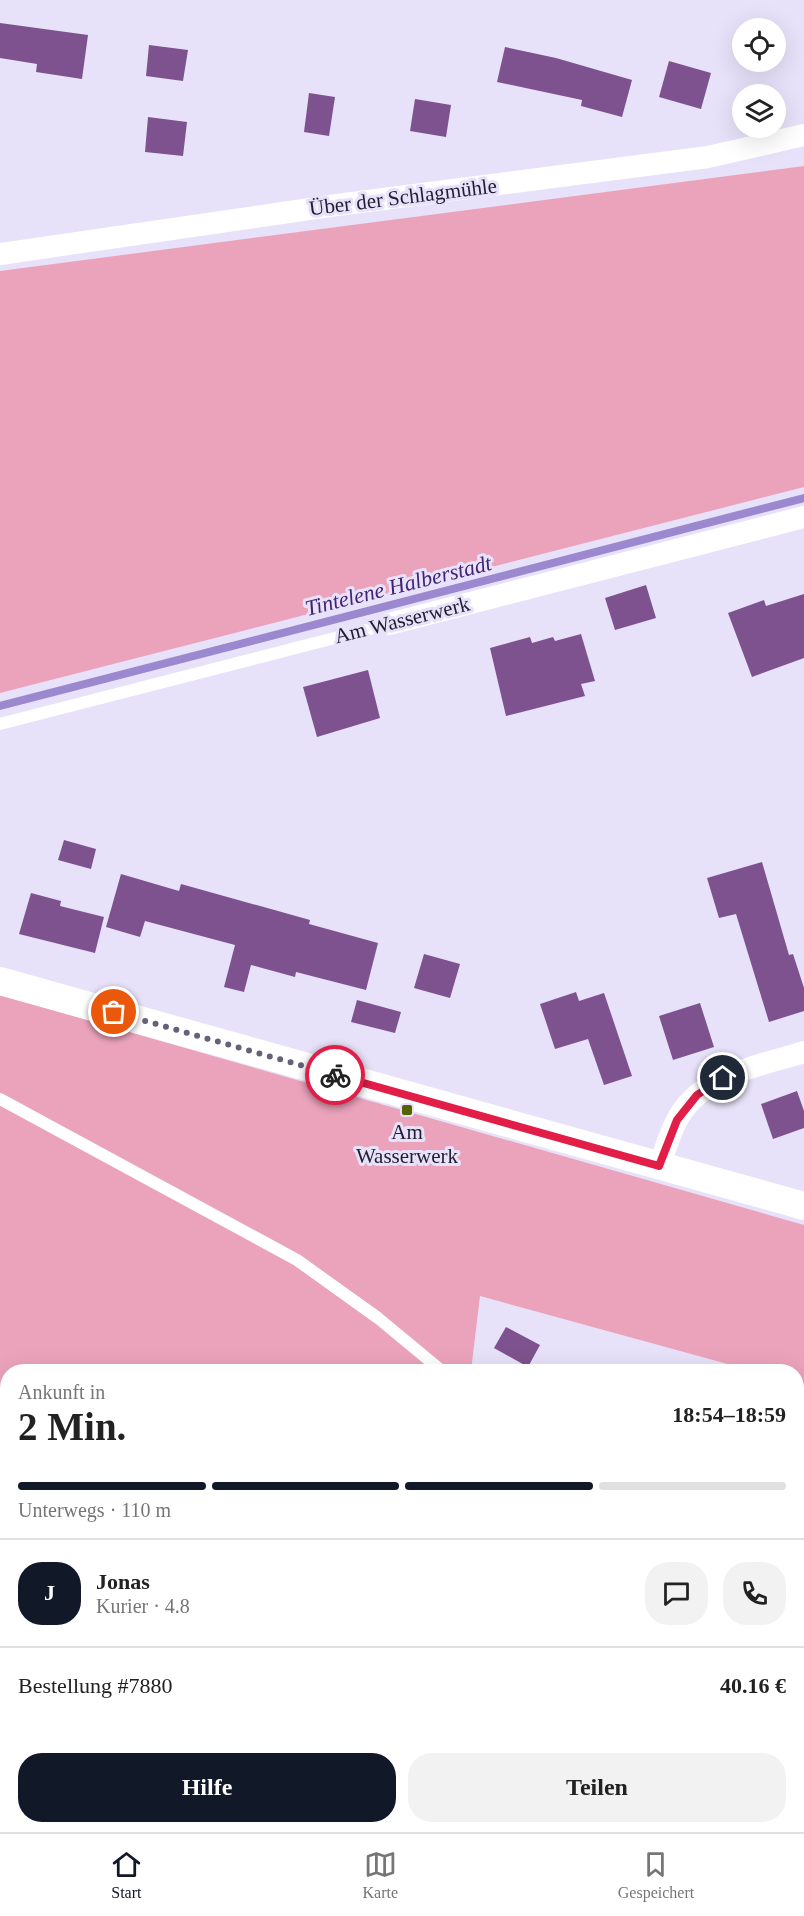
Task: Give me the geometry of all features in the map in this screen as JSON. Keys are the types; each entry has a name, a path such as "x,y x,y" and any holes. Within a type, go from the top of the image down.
{"street":[{"name":"Über der Schlagmühle","path":"0,254 337,205 708,157 804,135"},
{"name":"Am Wasserwerk","path":"389,624 804,517"},
{"path":"0,981 804,1206"},
{"path":"659,1166 677,1120 697,1095 723,1078 804,1052"}],"lane":[{"name":"Am Wasserwerk","path":"0,724 389,624"},
{"path":"0,1099 297,1260 378,1318 434,1364"}],"shaded area":[{"path":"804,166 804,487 0,693 0,271"},
{"path":"0,995 804,1225 804,1364 728,1364 480,1296 472,1364 0,1364"}],"building":[{"path":"0,23 88,35 82,79 36,72 37,64 0,58"},
{"path":"149,45 188,50 183,81 146,76"},
{"path":"505,47 556,58 632,80 622,117 581,106 582,100 497,82"},
{"path":"669,61 711,73 701,109 659,97"},
{"path":"309,93 335,97 329,136 304,132"},
{"path":"415,99 451,105 446,137 410,131"},
{"path":"148,117 187,122 183,156 145,152"},
{"path":"646,585 656,618 615,630 605,598"},
{"path":"804,594 804,658 752,677 728,613 764,600 766,606"},
{"path":"581,634 595,681 581,684 585,696 506,716 490,648 530,637 532,643 553,637 555,641"},
{"path":"368,670 380,718 317,737 303,687"},
{"path":"64,840 96,849 91,869 58,860"},
{"path":"762,862 789,955 793,954 804,988 804,1011 769,1022 736,914 719,918 707,878"},
{"path":"121,874 179,891 181,884 310,920 309,924 378,943 366,990 296,972 295,977 251,965 244,992 224,987 235,945 145,921 140,937 106,927"},
{"path":"31,893 61,901 60,906 104,917 95,953 19,934"},
{"path":"424,954 460,964 450,998 414,988"},
{"path":"576,992 579,1001 604,993 632,1076 604,1085 588,1039 555,1049 540,1004"},
{"path":"357,1000 401,1012 395,1033 351,1022"},
{"path":"700,1003 714,1047 673,1060 659,1016"},
{"path":"797,1091 804,1111 804,1128 773,1139 761,1104"},
{"path":"506,1327 540,1345 530,1364 523,1364 494,1348"}],"waterway":[{"name":"Tintelene Halberstadt","path":"0,706 804,498"}],"way so far":[{"path":"114,1012 335,1075"}],"place":[{"name":"Am Wasserwerk","path":"407,1110"}],"route":[{"path":"335,1075 659,1166 677,1120 697,1095 723,1078"}]}
